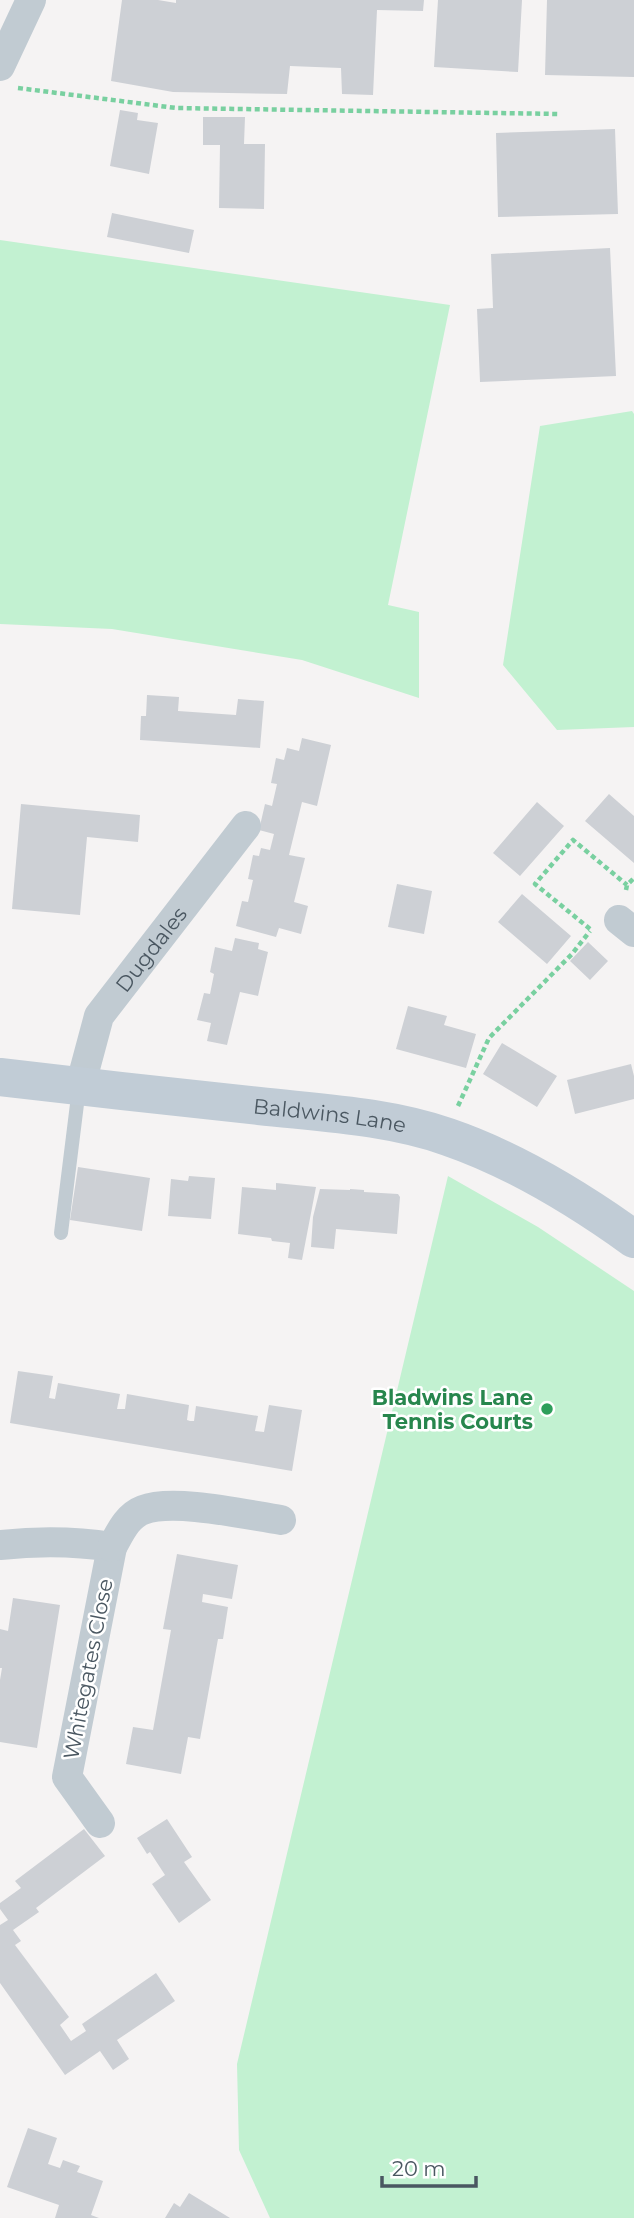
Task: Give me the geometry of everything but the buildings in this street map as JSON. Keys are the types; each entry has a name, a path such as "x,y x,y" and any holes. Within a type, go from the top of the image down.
{"street":[{"path":"7,77 32,0"},
{"name":"Dugdales","path":"79,1087 99,1016 246,826"},
{"name":"Baldwins Lane","path":"0,1077 341,1115 411,1127 446,1136 513,1164 633,1236"},
{"name":"Whitegates Close","path":"100,1823 67,1777 112,1547 126,1522 142,1510 160,1507 186,1507 281,1520"},
{"path":"0,1545 39,1541 78,1542 112,1547"}],"lane":[{"path":"61,1233 79,1087"}],"path":[{"path":"7,77 176,108 560,114"},
{"path":"615,927 535,884 573,841 627,885"},
{"path":"446,1136 489,1038 572,954 615,927 627,885 634,878"}],"green space":[{"path":"0,240 450,305 388,605 419,612 419,698 302,660 112,629 0,624"},
{"path":"632,411 634,727 557,730 503,665 540,426"},
{"path":"448,1176 538,1227 634,1291 634,2218 270,2218 239,2150 237,2064"}],"place":[{"name":"Bladwins Lane Tennis Courts","path":"547,1409"}]}
